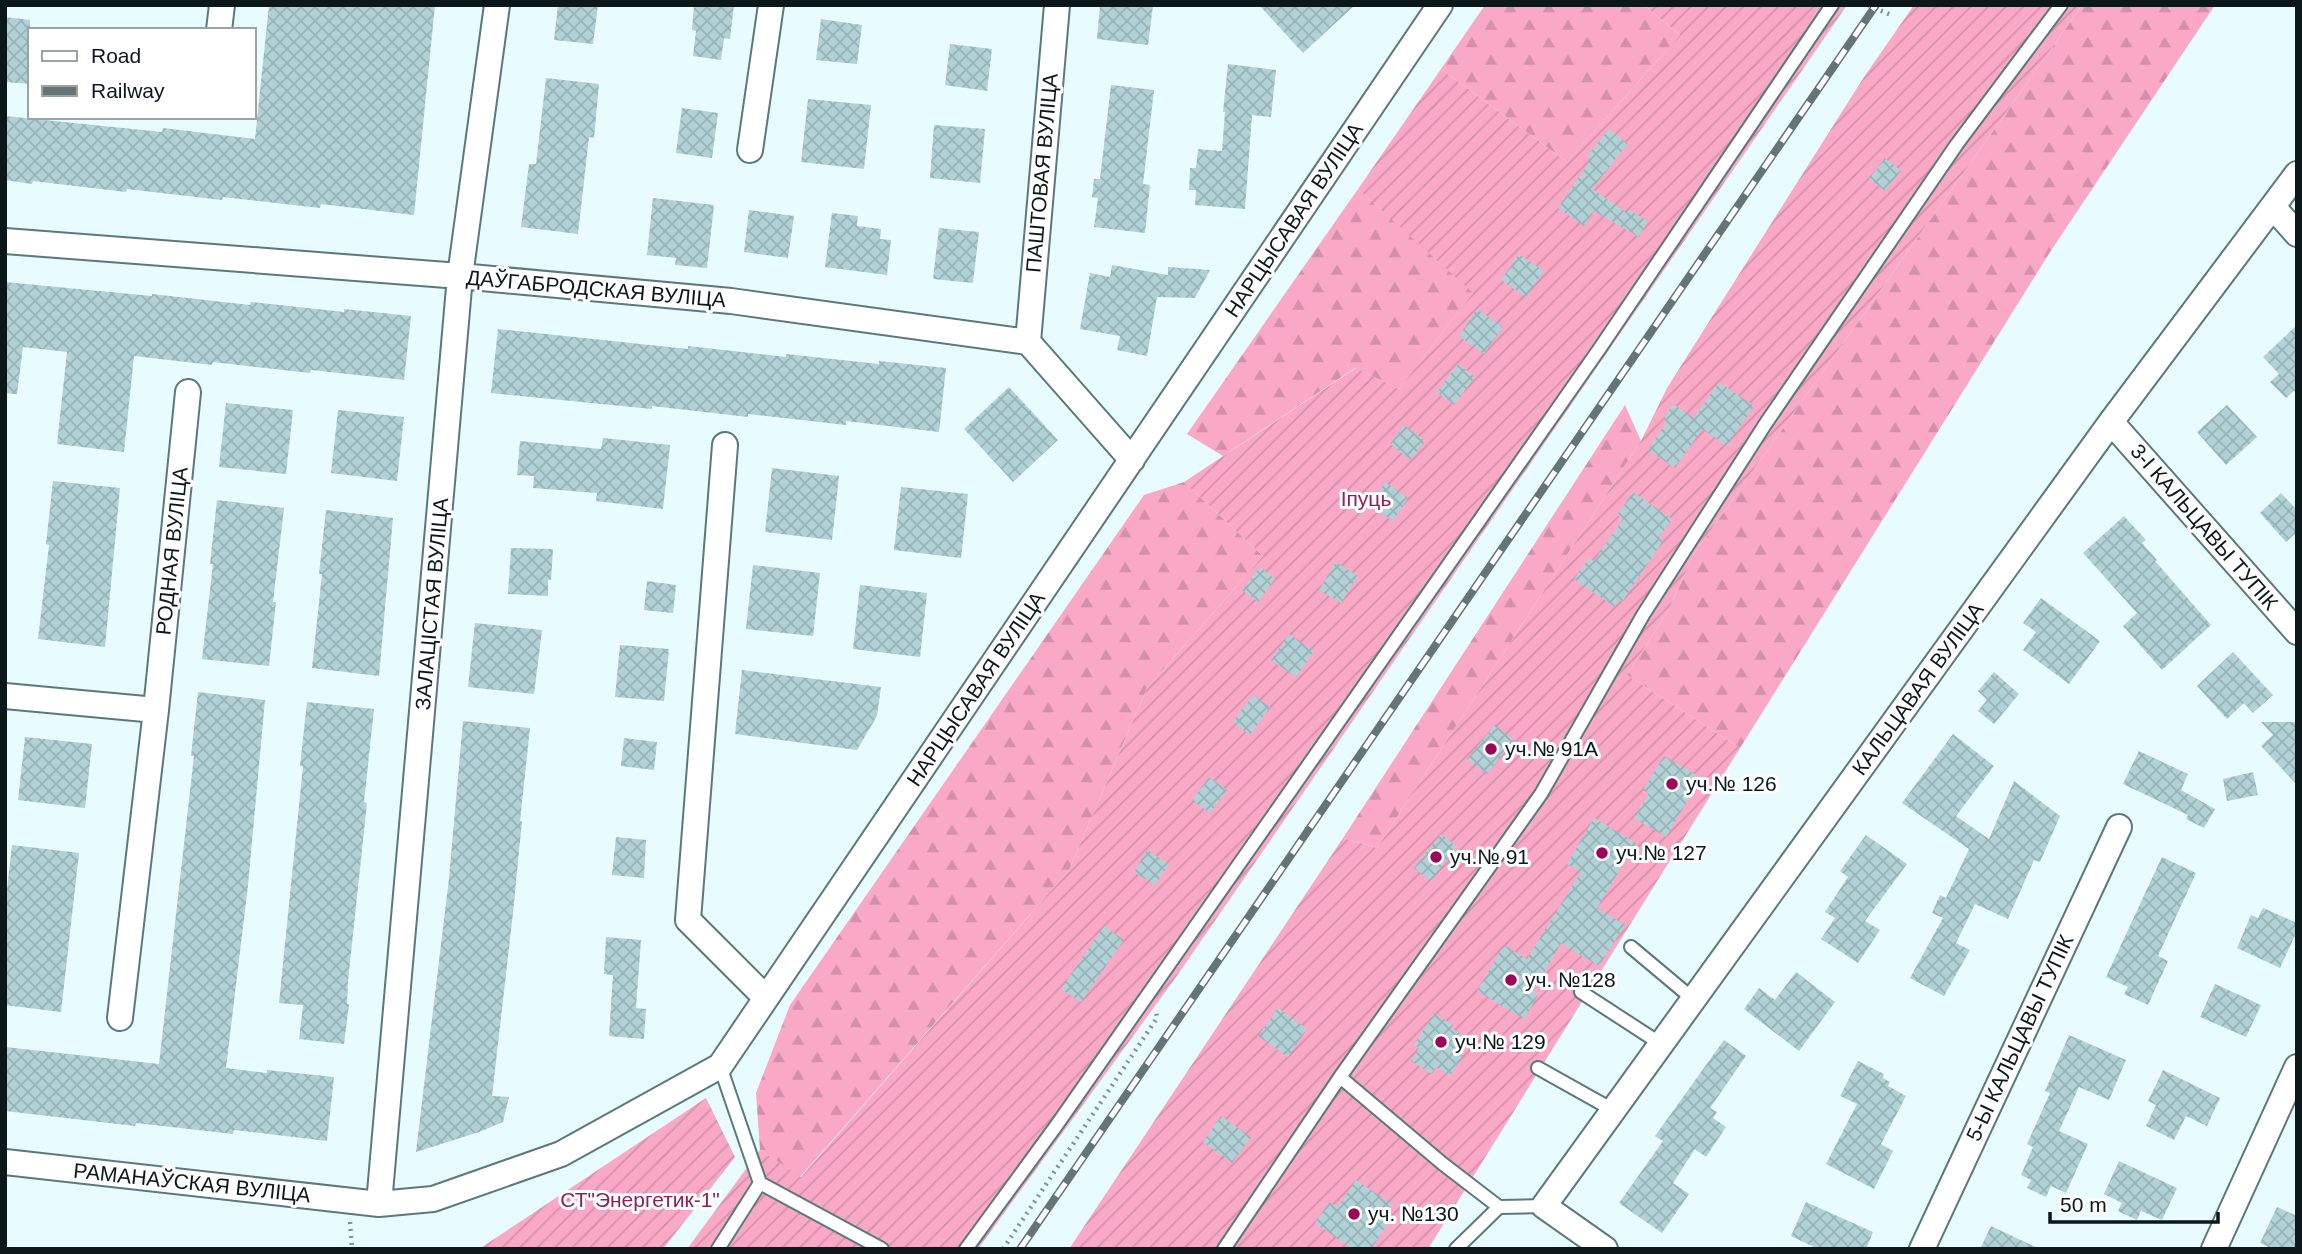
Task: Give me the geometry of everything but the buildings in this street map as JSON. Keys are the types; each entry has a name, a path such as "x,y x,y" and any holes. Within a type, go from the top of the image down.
{"street":[{"path":"219,28 222,5"},
{"name":"ЗАЛАЦІСТАЯ ВУЛІЦА","path":"379,1204 460,276 497,5"},
{"path":"750,150 771,5"},
{"name":"ПАШТОВАЯ ВУЛІЦА","path":"1028,342 1057,5"},
{"name":"НАРЦЫСАВАЯ ВУЛІЦА","path":"379,1204 433,1199 561,1154 720,1066 1440,5"},
{"name":"КАЛЬЦАВАЯ ВУЛІЦА","path":"1544,1206 2111,422 2297,174"},
{"path":"2273,207 2297,234"},
{"name":"ДАЎГАБРОДСКАЯ ВУЛІЦА","path":"5,241 460,276 731,301 1028,342"},
{"path":"1028,342 1132,460"},
{"name":"РОДНАЯ ВУЛІЦА","path":"120,1018 156,710 188,391"},
{"name":"3-І КАЛЬЦАВЫ ТУПІК","path":"2111,422 2297,632"},
{"path":"725,445 688,920 766,998"},
{"path":"5,696 156,710"},
{"name":"5-Ы КАЛЬЦАВЫ ТУПІК","path":"1922,1249 2119,827"},
{"path":"2214,1249 2297,1067"},
{"name":"РАМАНАЎСКАЯ ВУЛІЦА","path":"5,1162 379,1204"},
{"path":"1544,1206 1605,1249"}],"lane":[{"path":"967,1249 1600,348 1832,5"},
{"path":"1224,1249 1340,1077 1541,794 1643,615 1766,423 1957,144 2061,5"},
{"path":"1631,947 1693,999"},
{"path":"1581,992 1661,1044"},
{"path":"720,1066 760,1183 882,1249"},
{"path":"1538,1068 1614,1110"},
{"path":"1340,1077 1443,1164 1499,1207 1544,1206"},
{"path":"718,1249 760,1183"},
{"path":"1456,1249 1499,1207"}],"path":[{"path":"1868,5 1891,15"},
{"path":"1003,1249 1157,1018 1155,985"}],"green space":[{"path":"1485,5 1644,5 1680,35 1567,162 1441,69"},
{"name":"Іпуць","path":"1644,5 1847,5 1176,977 978,1249 687,1249 760,1150 801,1177 1069,870 1147,688 1263,556 1184,482 1356,368 1399,389 1473,293 1358,189 1441,69 1567,162 1680,35"},
{"path":"1914,5 2082,5 1694,554 1669,609 1627,675 1740,748 1428,1249 1069,1249 1343,838 1377,848 1641,441 1667,388 1864,77"},
{"path":"2082,5 2215,5 2052,249 1740,748 1627,675 1669,609 1694,554"},
{"path":"1358,189 1474,292 1399,389 1355,368 1223,456 1187,434"},
{"path":"1625,405 1641,441 1377,848 1343,838"},
{"path":"1184,482 1263,556 1147,688 1069,870 800,1177 760,1150 756,1093 790,1005 1144,495"},
{"name":"СТ\"Энергетик-1\"","path":"706,1098 735,1157 663,1249 479,1249"}],"railway":[{"path":"1020,1249 1876,5"}],"place":[{"name":"уч.№ 91А","path":"1491,749"},
{"name":"уч.№ 126","path":"1672,784"},
{"name":"уч.№ 127","path":"1602,853"},
{"name":"уч.№ 91","path":"1436,857"},
{"name":"уч. №128","path":"1511,980"},
{"name":"уч.№ 129","path":"1441,1042"},
{"name":"уч. №130","path":"1354,1214"}]}
